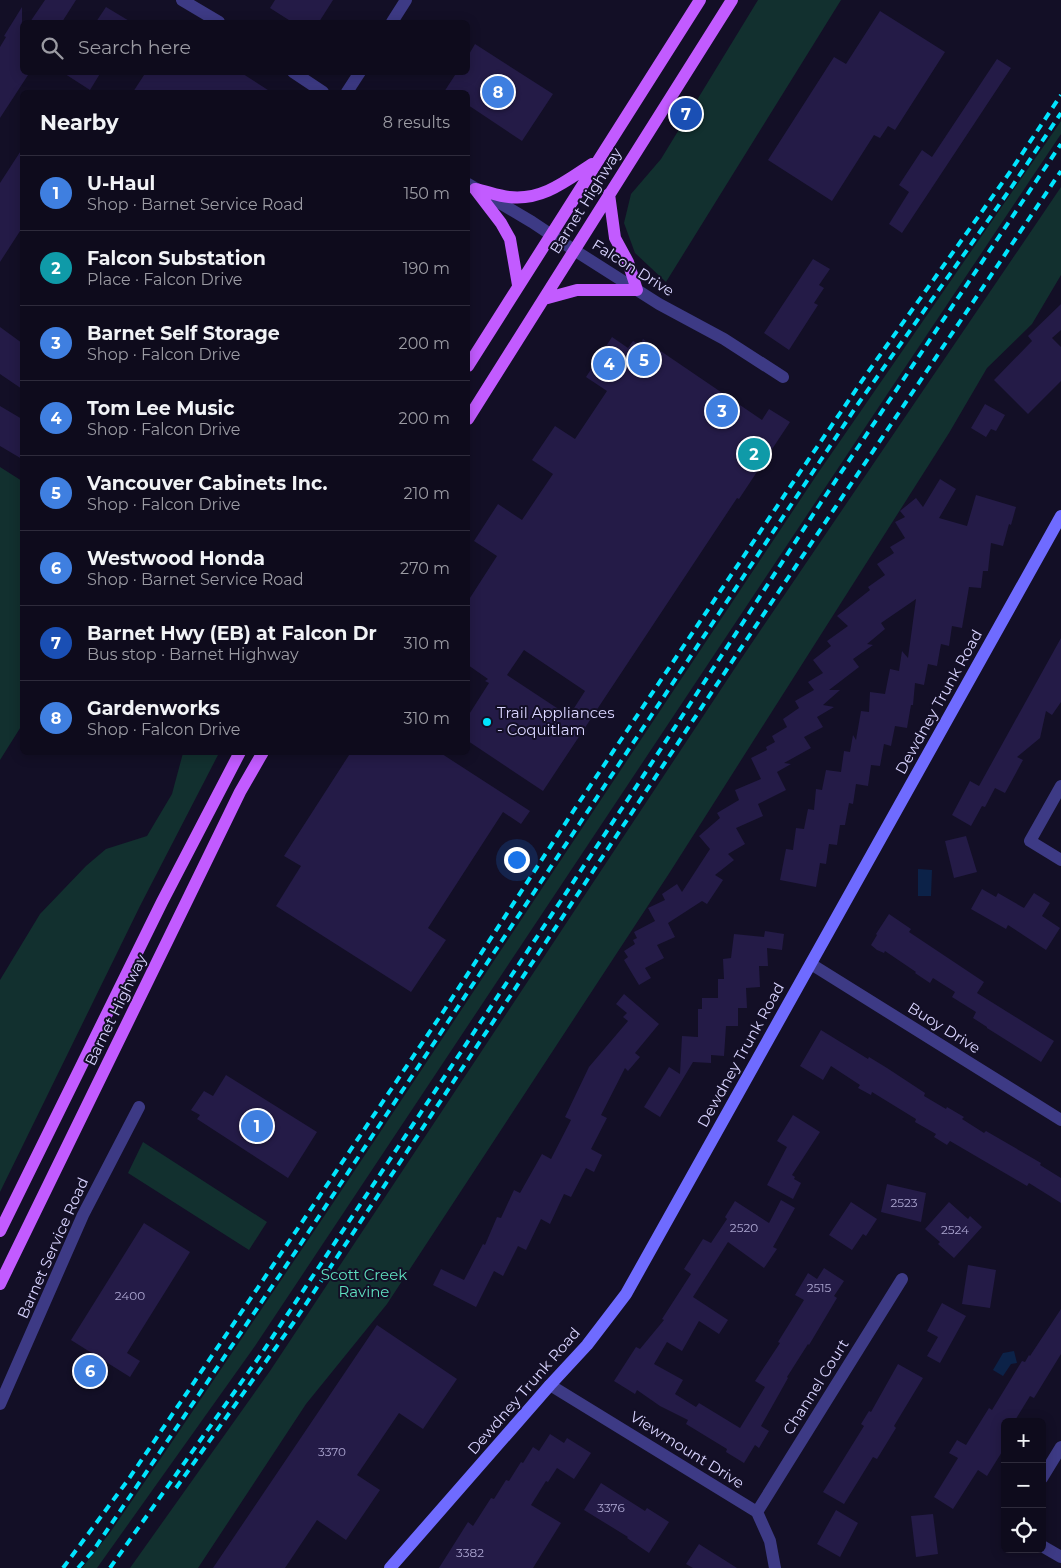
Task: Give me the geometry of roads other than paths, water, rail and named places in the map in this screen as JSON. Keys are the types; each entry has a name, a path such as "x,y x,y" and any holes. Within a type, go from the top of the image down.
{"main road":[{"name":"Barnet Highway","path":"470,363 596,161 700,0"},
{"name":"Barnet Highway","path":"470,416 732,0"},
{"path":"471,186 509,197 540,195 596,161"},
{"path":"471,186 501,224 510,239 518,285"},
{"path":"544,299 577,290 637,290 628,262 614,238 609,194"},
{"name":"Dewdney Trunk Road","path":"390,1568 587,1344 626,1294 1061,516"},
{"name":"Barnet Highway","path":"0,1231 162,902 238,755"},
{"name":"Barnet Highway","path":"0,1284 236,801 261,755"}],"street":[{"path":"182,0 216,20"},
{"path":"393,20 406,0"},
{"path":"298,75 320,90"},
{"path":"349,90 358,75"},
{"name":"Falcon Drive","path":"471,186 660,304 724,339 783,378"},
{"path":"1061,786 1030,841 1061,860"},
{"name":"Buoy Drive","path":"811,964 1061,1120"},
{"name":"Barnet Service Road","path":"0,1404 83,1215 139,1106"},
{"name":"Channel Court","path":"757,1512 902,1279"},
{"name":"Viewmount Drive","path":"550,1384 757,1512"},
{"path":"1046,1471 1061,1447"},
{"path":"757,1512 770,1541 773,1566"},
{"path":"1046,1548 1061,1557"}],"water":[{"path":"918,869 932,870 931,896 918,896"},
{"path":"1014,1351 1017,1363 1011,1364 1003,1376 993,1370 1003,1353"}],"railway":[{"path":"63,1568 128,1480 282,1252 796,478 868,372 1010,172 1061,95"},
{"path":"78,1568 93,1551 292,1257 858,404 1011,188 1061,113"},
{"path":"110,1568 262,1353 640,781 820,504 1061,144"},
{"path":"176,1488 294,1322 747,639 1061,171"}],"place":[{"name":"Gardenworks","path":"498,92"},
{"name":"Barnet Hwy (EB) at Falcon Dr","path":"686,114"},
{"name":"Vancouver Cabinets Inc.","path":"644,360"},
{"name":"Tom Lee Music","path":"609,364"},
{"name":"Barnet Self Storage","path":"722,411"},
{"name":"Falcon Substation","path":"754,454"},
{"name":"Trail Appliances - Coquitlam","path":"487,722"},
{"name":"U-Haul","path":"257,1126"},
{"name":"Westwood Honda","path":"90,1371"}],"park label":[{"name":"Scott Creek Ravine","path":"364,1284"}]}
